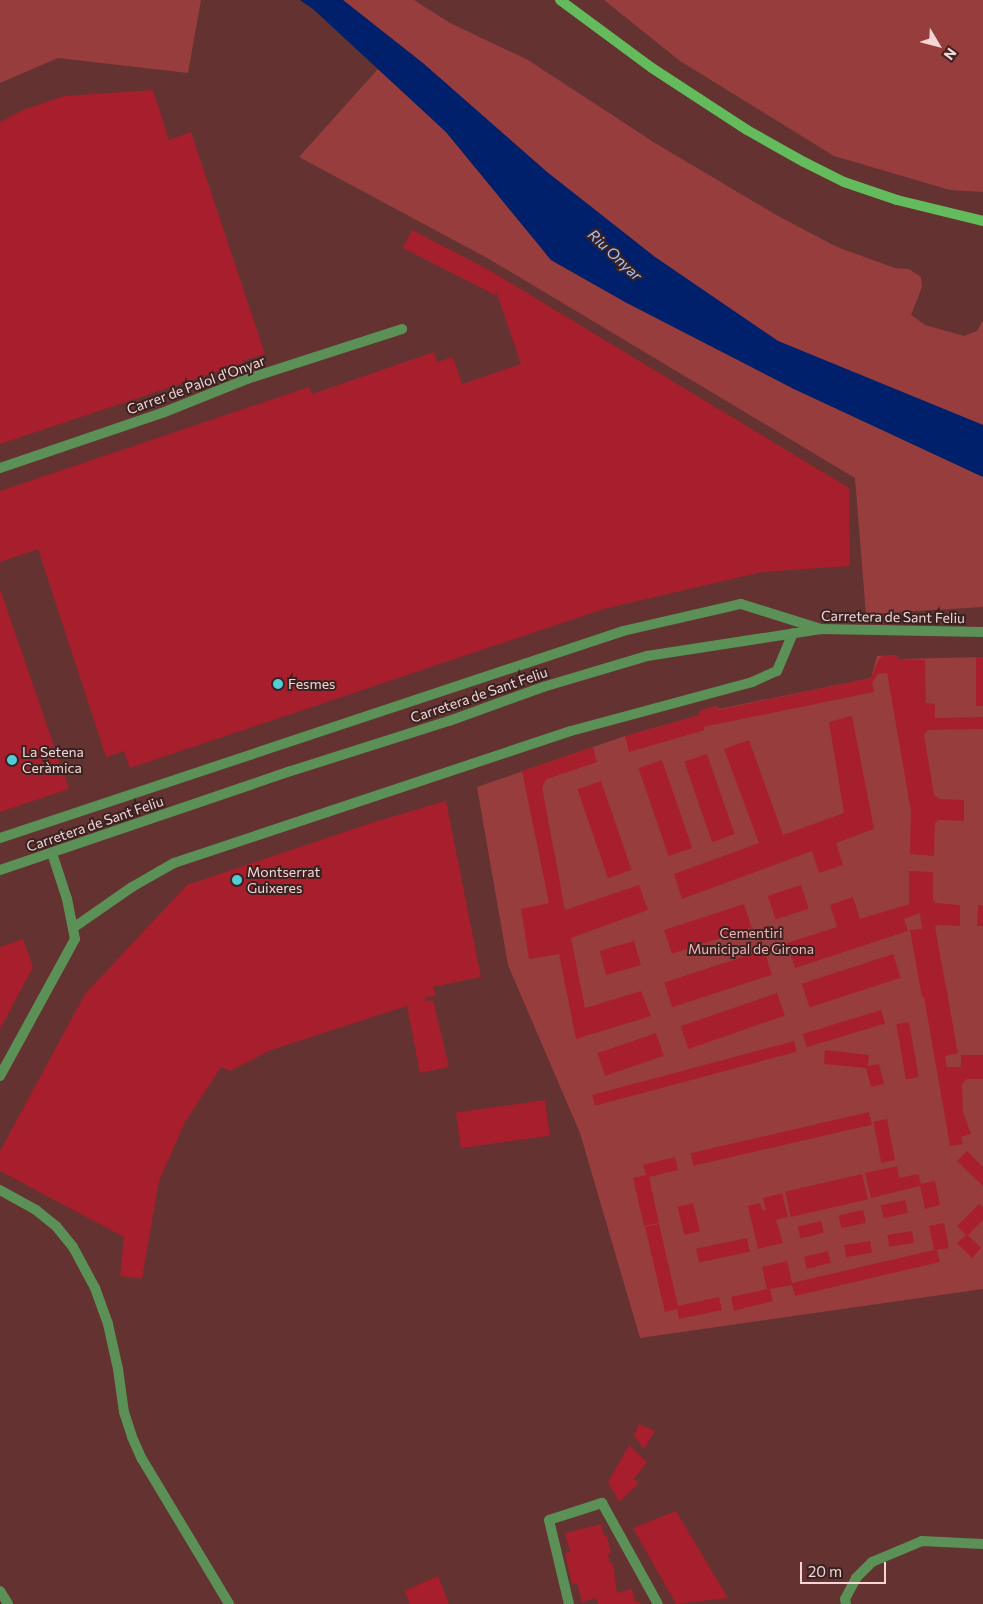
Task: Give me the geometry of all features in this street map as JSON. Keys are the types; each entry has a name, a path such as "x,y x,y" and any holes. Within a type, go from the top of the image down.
{"main road":[{"path":"560,0 652,68 747,130 804,162 844,182 897,200 983,222"}],"street":[{"name":"Carrer de Palol d'Onyar","path":"0,468 162,413 247,379 402,329"},
{"path":"0,838 623,631 741,604 821,629"},
{"name":"Carretera de Sant Feliu","path":"0,870 291,771 448,721 543,687 647,656 821,629 983,632"},
{"path":"72,928 132,887 174,863 571,731 752,682 777,671 793,633"},
{"path":"0,1076 74,939 67,899 52,852"},
{"path":"0,1190 36,1210 56,1226 73,1248 95,1288 108,1324 118,1369 124,1412 135,1445 142,1460 229,1604"},
{"path":"569,1604 549,1520 602,1503 658,1604"},
{"path":"846,1604 845,1599 856,1578 872,1562 922,1541 983,1544"},
{"path":"0,1591 8,1604"}],"green space":[{"path":"0,0 201,0 188,73 58,58 0,83"},
{"path":"343,0 414,0 450,23 528,60 655,143 778,216 837,247 895,268 909,269 921,277 922,287 911,315 925,325 964,336 977,331 983,320 983,425 778,341 655,257 547,172 424,64"},
{"path":"604,0 983,0 983,192 950,190 834,156 680,61"},
{"path":"378,69 446,132 551,260 625,302 794,389 983,477 983,607 866,614 855,478 489,259 299,157"},
{"name":"Cementiri Municipal de Girona","path":"897,655 898,659 983,657 983,1289 640,1338 580,1133 508,965 477,787 625,736 700,715 699,711 717,706 719,709 871,678 877,656"}],"water":[{"name":"Riu Onyar","path":"300,0 343,0 424,64 547,172 655,257 778,341 983,425 983,477 794,389 625,302 551,260 446,132 313,9"}],"building":[{"path":"153,90 169,140 191,132 265,354 0,444 0,122 23,110 64,96"},
{"path":"412,230 489,270 849,488 850,566 762,572 604,609 130,768 124,751 106,757 38,549 0,562 0,491 309,387 312,394 434,352 437,362 453,357 462,384 521,364 496,291 495,295 403,248"},
{"path":"0,589 69,789 0,812"},
{"path":"897,655 898,659 925,660 926,703 935,704 935,718 983,717 983,729 928,730 924,735 934,795 940,799 964,800 964,821 939,820 935,823 934,856 910,854 911,811 887,673 878,674 872,683 874,692 703,727 705,730 629,752 625,736 700,715 699,711 717,706 718,710 871,678 877,662 882,656"},
{"path":"976,657 983,657 983,706 976,706"},
{"path":"852,716 874,829 836,843 843,865 819,873 812,851 682,899 674,874 759,843 724,749 749,740 783,835 844,813 829,722"},
{"path":"593,747 597,762 547,779 542,787 565,910 639,885 648,910 571,938 585,1008 641,991 651,1016 576,1039 559,954 529,959 521,909 549,903 522,771"},
{"path":"707,754 735,834 712,842 684,762"},
{"path":"662,760 692,848 669,856 638,768"},
{"path":"601,781 632,870 608,878 577,789"},
{"path":"446,801 481,977 433,987 436,996 425,997 426,1001 433,1000 449,1067 420,1073 407,1006 271,1050 230,1071 221,1067 185,1122 159,1181 142,1279 120,1276 124,1237 0,1171 0,1151 85,994 187,885 371,823"},
{"path":"909,871 933,872 933,901 936,903 960,905 960,926 938,925 935,927 958,1053 945,1056 947,1067 961,1067 961,1055 983,1055 983,1079 967,1079 962,1084 963,1112 971,1134 961,1137 963,1144 950,1146 924,997 922,997 910,930 922,929 920,913 904,919 908,931 795,968 787,943 837,927 830,905 853,897 860,919 909,904"},
{"path":"801,885 809,909 775,920 768,896"},
{"path":"744,904 752,928 672,954 664,930"},
{"path":"978,905 983,905 983,926 977,926"},
{"path":"23,939 33,967 0,1029 0,947"},
{"path":"634,941 641,965 606,975 599,951"},
{"path":"764,950 772,975 672,1007 664,982"},
{"path":"893,954 901,978 809,1007 802,984"},
{"path":"777,993 785,1016 688,1049 681,1026"},
{"path":"881,1010 885,1023 807,1047 803,1034"},
{"path":"909,1022 919,1077 906,1079 896,1024"},
{"path":"656,1033 664,1056 605,1076 597,1053"},
{"path":"794,1041 797,1052 595,1106 592,1095"},
{"path":"825,1050 869,1055 868,1066 879,1064 884,1084 871,1087 866,1068 824,1064"},
{"path":"545,1100 550,1136 461,1148 456,1113"},
{"path":"869,1112 872,1125 694,1166 691,1153"},
{"path":"887,1119 895,1160 881,1163 873,1122"},
{"path":"967,1151 983,1167 983,1186 957,1161"},
{"path":"675,1157 678,1170 649,1177 659,1223 644,1226 633,1178 646,1175 643,1165"},
{"path":"897,1166 899,1178 918,1174 921,1184 935,1181 940,1205 925,1209 920,1186 871,1198 865,1173"},
{"path":"862,1174 868,1199 791,1217 785,1192"},
{"path":"782,1193 788,1217 776,1220 783,1243 758,1249 748,1206 760,1203 762,1210 766,1210 763,1198"},
{"path":"905,1200 908,1213 884,1218 881,1206"},
{"path":"693,1203 700,1231 684,1235 677,1207"},
{"path":"979,1204 983,1207 983,1220 968,1235 981,1248 972,1258 957,1243 966,1235 957,1226"},
{"path":"863,1210 866,1223 842,1228 839,1216"},
{"path":"821,1221 824,1233 801,1238 798,1227"},
{"path":"944,1223 949,1248 937,1250 940,1262 795,1296 792,1285 770,1289 773,1301 734,1311 731,1297 767,1289 762,1267 787,1261 792,1283 934,1250 929,1226"},
{"path":"659,1224 678,1306 719,1297 722,1310 679,1319 677,1309 665,1312 645,1227"},
{"path":"912,1231 914,1243 889,1247 887,1235"},
{"path":"747,1238 750,1252 699,1263 696,1249"},
{"path":"870,1241 872,1253 846,1257 844,1245"},
{"path":"828,1251 831,1263 807,1269 804,1257"},
{"path":"639,1424 655,1431 644,1449 634,1436"},
{"path":"629,1445 647,1462 634,1479 639,1483 619,1502 608,1482"},
{"path":"676,1511 728,1598 676,1604 633,1528"},
{"path":"601,1524 604,1536 607,1536 611,1553 608,1554 610,1563 613,1563 617,1593 632,1589 635,1602 640,1604 598,1604 596,1598 582,1602 577,1583 572,1584 565,1553 570,1552 565,1533"},
{"path":"438,1576 449,1604 410,1604 404,1591"}],"place":[{"name":"Fesmes","path":"278,684"},
{"name":"La Setena Ceràmica","path":"12,760"},
{"name":"Montserrat Guixeres","path":"237,880"}]}
